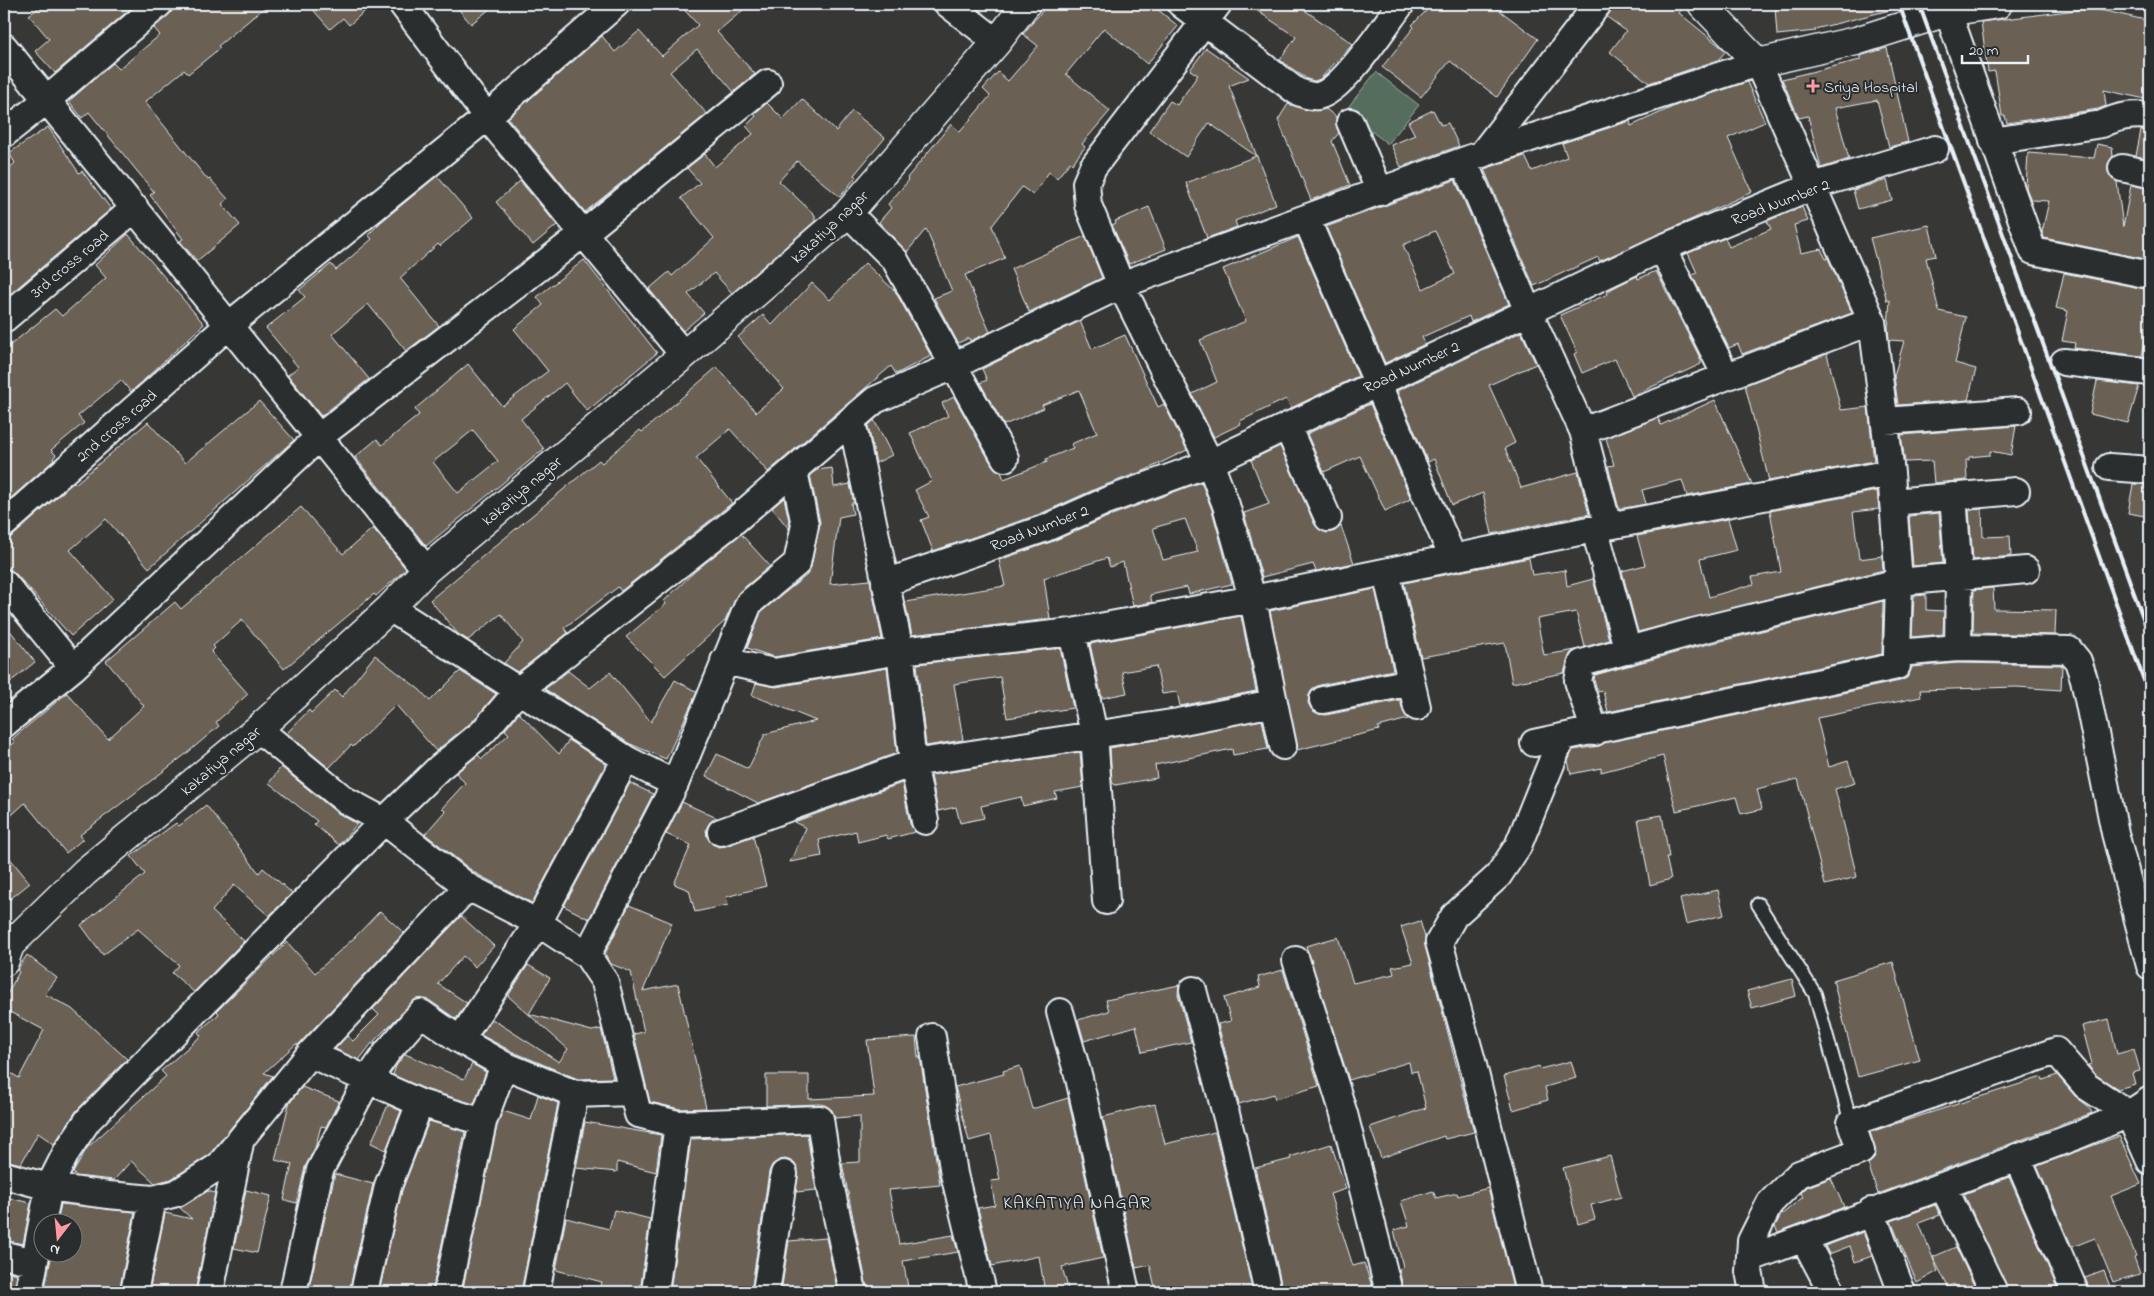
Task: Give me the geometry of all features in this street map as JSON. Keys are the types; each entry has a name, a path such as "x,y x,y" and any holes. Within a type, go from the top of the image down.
{"street":[{"path":"4,134 159,4"},
{"path":"402,4 487,117 684,356"},
{"name":"2nd cross road","path":"4,524 229,325 487,117 616,4"},
{"path":"948,4 996,42"},
{"name":"kakatiya nagar","path":"4,962 10,945 85,872 258,729 390,608 426,570 684,356 848,213 996,42 1026,4"},
{"path":"1181,4 1211,13 1296,91 1307,96 1319,96 1341,83 1401,4"},
{"path":"1473,158 1598,4"},
{"path":"1534,744 1897,666 1899,582 1891,473 1872,320 1758,63 1702,4"},
{"path":"44,1214 49,1187 67,1150 88,1120 384,821 439,768 483,732 518,691 733,522 852,422 875,400 952,366 1121,285 1473,158 1758,63 1856,41 1946,8 1998,4"},
{"path":"1946,8 1992,141 2033,251 2150,275"},
{"path":"1211,13 1093,166 1086,183 1088,205 1121,285 1210,463 1226,505 1253,599 1273,703 1284,746"},
{"path":"4,47 48,99 426,570"},
{"path":"4,724 73,668 319,437 584,233 768,83"},
{"path":"1992,141 2102,124 2117,117 2135,114 2150,116"},
{"path":"1350,122 1380,192"},
{"name":"Road Number 2","path":"886,583 1046,528 1106,501 1210,463 1662,248 1812,186 1936,149"},
{"path":"1473,158 1528,311 1583,431 1601,528 1628,651"},
{"path":"2122,168 2150,174"},
{"name":"3rd cross road","path":"4,319 135,208"},
{"path":"848,213 895,260 952,366 1005,458"},
{"path":"1306,218 1453,558"},
{"path":"1662,248 1726,376"},
{"path":"1583,431 1872,320"},
{"path":"2064,362 2150,372"},
{"path":"1885,422 2018,411"},
{"path":"852,422 900,650 913,763 925,821"},
{"path":"1287,426 1328,518"},
{"path":"2109,467 2150,470"},
{"path":"587,955 675,784 749,603 796,563 805,525 794,471"},
{"path":"724,661 774,672 900,650 1072,632 1253,599 1601,528 1891,473"},
{"path":"1893,502 2016,490"},
{"path":"1953,496 1959,575 1958,648"},
{"path":"1594,732 1578,681 1582,663 1693,632 1899,582 2026,570"},
{"path":"1386,572 1417,707"},
{"path":"4,583 73,668"},
{"path":"390,608 626,759 675,784"},
{"path":"1072,632 1094,734 1106,901"},
{"path":"1897,653 1958,648 2069,650 2078,661 2084,678 2115,833 2150,966"},
{"path":"1323,700 1411,682"},
{"path":"721,832 913,763 1178,722 1273,703"},
{"path":"258,729 346,800 384,821 468,887 538,923 587,955 605,982 638,1114 678,1124 820,1119 829,1179 853,1292"},
{"path":"1529,1292 1472,1061 1439,942 1454,916 1498,876 1518,846 1561,738"},
{"path":"460,1040 538,923 626,759"},
{"path":"4,1175 49,1187 153,1199 177,1193 219,1166 310,1054 468,887"},
{"path":"1296,960 1344,1114 1389,1292"},
{"path":"1193,990 1232,1137 1268,1292"},
{"path":"1060,1012 1078,1078 1126,1292"},
{"path":"293,1292 320,1170 367,1081 388,1051 421,1013 460,1040 504,1065 575,1094 631,1092"},
{"path":"932,1037 954,1174 983,1292"},
{"path":"1753,1292 1748,1271 1751,1258 1751,1240 1770,1203 1799,1174 1861,1151 1850,1123 2056,1051 2086,1086 2129,1114 2150,1161"},
{"path":"310,1054 420,1103 484,1122"},
{"path":"447,1292 484,1122 504,1065"},
{"path":"536,1292 575,1094"},
{"path":"1751,1258 1804,1239 1871,1211 2081,1134 2129,1114 2150,1100"},
{"path":"364,1292 388,1186 420,1103"},
{"path":"655,1292 678,1124"},
{"path":"210,1292 240,1142"},
{"path":"2017,1157 2075,1292"},
{"path":"766,1292 784,1174"},
{"path":"1943,1186 1994,1292"},
{"path":"134,1292 153,1199"},
{"path":"1871,1211 1902,1292"},
{"path":"1804,1239 1832,1292"},
{"path":"4,1255 32,1262"},
{"path":"28,1292 34,1264"}],"lane":[{"path":"1758,904 1815,994 1850,1123"}],"green space":[{"path":"1376,72 1419,105 1388,144 1345,111"}],"building":[{"path":"44,4 136,4 55,73 35,51 49,39 29,15"},
{"path":"178,4 269,4 218,46 220,48 188,74 184,70 145,102 208,180 210,179 228,199 222,204 240,225 197,261 180,241 183,239 150,195 154,192 89,112 82,118 69,101 113,63 119,69 160,35 154,28"},
{"path":"308,4 373,4 349,25 343,18 330,29"},
{"path":"454,4 496,4 471,24"},
{"path":"679,4 750,4 717,32 755,74 734,92 697,49 670,72 707,114 585,212 508,118 602,36 615,52 639,31 662,56 698,25"},
{"path":"1048,4 1151,4 1178,26 1147,64 1104,28 1066,74 1110,111 1082,144 1085,147 1072,164 1070,162 1057,178 1049,172 1033,195 1022,187 992,226 1005,258 965,275 990,332 970,341 969,338 958,343 934,298 952,291 926,229 907,252 879,222 891,208 888,204 909,180 907,178 951,124 960,132 990,96 983,89 998,72 1008,81 1038,46 1023,34"},
{"path":"1247,4 1296,4 1353,44 1320,79 1314,81 1307,79 1280,60 1296,37"},
{"path":"1433,4 1491,4 1538,39 1497,97 1450,61 1421,97 1382,67 1414,27 1412,25"},
{"path":"1613,4 1686,4 1679,13 1726,51 1718,60 1649,83 1610,52 1626,31 1607,17"},
{"path":"1805,4 1889,4 1890,10 1815,29 1816,31 1777,35 1775,7"},
{"path":"2092,8 2150,21 2150,100 2104,90 2106,106 2098,109 2007,123 2005,116 2002,116 1995,71 1988,72 1981,22"},
{"path":"1206,48 1249,78 1229,86 1276,204 1235,221 1237,227 1207,238 1186,183 1256,156 1209,123 1186,157 1149,131 1170,101 1177,105 1198,75 1190,70"},
{"path":"1887,48 1908,142 1889,147 1877,100 1835,108 1849,159 1821,168 1808,116 1799,118 1782,79 1860,60 1860,56"},
{"path":"1747,82 1765,122 1728,138 1752,192 1600,261 1598,257 1534,286 1484,169 1525,156 1532,171 1567,157 1562,143 1630,121 1631,126 1677,105"},
{"path":"802,99 836,131 852,111 885,138 854,175 856,177 840,197 797,161 779,181 815,215 815,221 732,293 714,273 688,294 704,313 683,331 649,289 669,272 672,276 714,238 681,198 700,183 687,168 705,154 715,167 753,134 746,126 756,116 754,114 767,103 783,119"},
{"path":"1288,104 1310,111 1326,109 1336,117 1339,133 1332,141 1350,185 1311,200 1278,120"},
{"path":"1433,110 1441,125 1448,123 1459,146 1401,167 1391,145 1415,135 1408,122"},
{"path":"48,127 79,173 82,171 111,209 4,299 4,173 15,163 9,153"},
{"path":"2141,130 2150,131 2150,159 2136,156"},
{"path":"2097,144 2112,147 2113,156 2108,164 2108,172 2117,182 2123,227 2131,185 2150,189 2150,260 2044,238 2042,232 2049,201 2031,200 2026,188 2028,153 2094,158"},
{"path":"437,176 473,218 440,246 438,244 400,278 439,326 406,351 368,304 332,334 369,379 321,416 288,375 298,367 266,328 305,297 299,290 331,264 336,270 372,239 368,235 381,222"},
{"path":"1455,180 1509,304 1471,322 1469,316 1422,337 1425,344 1385,363 1326,227","holes":["1435,231 1455,274 1423,289 1403,245"]},
{"path":"1887,180 1892,200 1858,209 1853,190"},
{"path":"520,181 557,225 533,245 496,202"},
{"path":"1149,207 1166,249 1129,264 1112,225 1116,223 1115,221"},
{"path":"1802,207 1808,221 1794,225 1801,253 1821,249 1826,259 1828,258 1852,313 1742,354 1738,344 1729,348 1692,275 1697,273 1688,253 1725,238 1729,247 1771,229 1767,221"},
{"path":"1929,225 1936,256 1926,258 1939,311 1966,317 1955,363 1976,369 1968,400 1898,405 1894,376 1904,341 1889,340 1890,300 1887,301 1870,238"},
{"path":"128,234 204,324 131,392 121,380 78,416 84,423 51,450 56,455 53,458 54,460 4,504 4,350 55,309 62,316 106,278 95,265"},
{"path":"1085,236 1102,278 1029,312 1011,269"},
{"path":"1298,237 1358,376 1291,408 1286,399 1240,421 1241,424 1214,437 1192,394 1217,382 1200,340 1246,321 1223,269"},
{"path":"584,260 657,353 587,411 565,383 521,419 544,449 426,546 355,457 377,439 382,445 419,415 415,409 468,364 502,406 548,371 514,329 543,305 537,297","holes":["473,430 498,461 458,493 433,462"]},
{"path":"865,263 895,291 931,356 896,374 891,366 768,472 730,429 696,458 732,503 621,591 618,587 564,628 568,633 518,672 504,663 523,642 501,614 468,640 458,634 430,600 599,460 602,463 640,430 642,432 717,367 756,412 784,389 738,337 763,315 772,325 812,283 830,300"},
{"path":"1656,271 1701,360 1701,364 1632,396 1615,359 1582,373 1574,354 1577,352 1560,315 1608,294 1607,292 1613,288 1637,276 1638,279"},
{"path":"2064,273 2150,290 2150,317 2142,356 2074,348 2075,343 2062,341 2068,311 2056,308"},
{"path":"1080,321 1092,349 1125,335 1158,407 1164,404 1187,450 1146,470 1100,487 1040,514 933,551 921,520 929,517 915,490 932,481 910,433 948,416 942,403 954,397 992,465 1001,472 1004,479 1047,462 1046,459 1073,448 1071,444 1097,433 1079,390 1042,405 1044,408 1004,425 980,383 987,380 982,369"},
{"path":"1521,332 1536,364 1489,385 1515,443 1505,448 1521,488 1578,472 1589,514 1492,534 1483,493 1452,505 1434,459 1428,462 1397,391"},
{"path":"1827,354 1841,410 1868,407 1874,461 1769,481 1745,385"},
{"path":"2097,381 2139,386 2128,423 2090,414"},
{"path":"1715,400 1752,484 1687,496 1682,480 1642,490 1646,504 1619,509 1608,466 1614,465 1606,438 1658,418 1661,425"},
{"path":"259,401 294,440 149,568 106,519 70,550 113,599 71,636 16,574 4,566 4,539 14,535 74,482 75,484 148,422 185,463"},
{"path":"1370,404 1411,499 1385,511 1360,456 1324,472 1307,434"},
{"path":"874,420 892,455 876,463 868,426"},
{"path":"2016,426 2011,455 1990,451 1990,455 1969,457 1969,460 1966,460 1967,480 1934,483 1932,461 1905,462 1901,435"},
{"path":"1280,446 1315,525 1327,533 1335,531 1341,526 1354,563 1316,571 1313,564 1262,577 1244,513 1269,504 1251,460"},
{"path":"832,468 834,487 850,484 854,503 851,503 853,514 839,517 830,584 870,580 882,639 774,657 747,648 761,612 807,575 811,567 820,522 810,475 817,470"},
{"path":"1201,482 1212,510 1232,584 1189,594 1187,587 1150,595 1152,602 1133,606 1123,562 1110,567 1107,558 1044,578 1050,619 912,635 905,602 1005,586 999,560 1051,542 1112,515","holes":["1185,519 1198,552 1163,560 1153,528"]},
{"path":"2133,484 2150,485 2150,517 2128,513"},
{"path":"1877,491 1879,509 1853,512 1859,559 1882,556 1883,570 1638,632 1622,571 1645,565 1637,536 1728,519 1737,550 1700,559 1709,597 1754,584 1752,577 1781,572 1770,511"},
{"path":"784,498 790,525 789,529 772,508"},
{"path":"301,507 343,554 373,528 406,569 376,596 374,594 284,669 242,620 213,646 215,648 211,652 248,694 216,722 219,726 186,754 80,835 83,839 66,853 25,803 4,822 4,752 15,742 12,739 67,693 108,739 144,706 106,661 175,602 181,609"},
{"path":"1982,509 1983,537 2010,536 2011,556 1973,560 1969,510"},
{"path":"1939,513 1943,563 1913,566 1909,516"},
{"path":"741,534 770,566 739,592 725,621 665,676 626,637 666,604 664,601 693,573"},
{"path":"1529,558 1532,575 1565,570 1567,586 1593,579 1609,640 1585,647 1576,612 1537,619 1544,655 1576,650 1568,659 1564,673 1512,683 1505,643 1421,657 1404,583"},
{"path":"1993,588 1994,609 2056,610 2055,635 1973,633 1974,590"},
{"path":"1375,589 1393,670 1320,685 1313,688 1309,695 1308,703 1312,710 1326,715 1400,700 1403,711 1408,719 1378,727 1379,730 1297,750 1270,611"},
{"path":"1926,595 1926,610 1944,611 1943,634 1912,637 1914,596"},
{"path":"1883,601 1882,654 1608,712 1603,691 1598,692 1594,680 1595,675 1697,647"},
{"path":"1241,616 1256,691 1180,706 1177,692 1162,694 1156,666 1122,672 1127,693 1102,698 1090,644"},
{"path":"4,623 35,662 4,687"},
{"path":"1060,648 1073,708 1007,718 1000,677 954,684 963,740 926,746 917,664"},
{"path":"375,655 420,690 430,701 460,671 496,694 473,721 436,751 396,705 353,747 351,745 329,768 287,733 309,710 311,713 335,690 342,697"},
{"path":"1958,663 2062,665 2061,690 2016,687 1920,690 1921,697 1817,718 1829,767 1848,761 1855,783 1835,789 1857,877 1825,885 1798,779 1757,789 1762,809 1741,814 1736,797 1676,811 1663,756 1601,772 1601,768 1571,774 1568,761 1573,750 1900,681 1907,678 1912,667"},
{"path":"887,668 897,753 758,803 706,776 717,754 748,769 765,734 816,721 752,695 756,683 776,687"},
{"path":"568,671 590,688 610,672 651,722 675,680 697,692 666,759 628,743 545,689"},
{"path":"519,713 559,754 569,740 606,764 532,903 475,873 425,834 445,811 442,808 465,783 456,773 478,755 482,759 509,734 505,730"},
{"path":"1262,720 1268,749 1233,755 1232,749 1155,765 1157,778 1115,785 1112,782 1110,748"},
{"path":"1080,752 1083,787 1055,792 1057,798 1023,806 1021,797 981,806 984,818 960,823 956,807 938,811 931,775"},
{"path":"281,767 336,812 357,824 339,845 314,824 317,821 269,783"},
{"path":"630,783 653,794 589,919 564,906"},
{"path":"902,783 910,824 915,832 888,839 886,835 858,842 856,831 819,840 822,856 790,862 806,828 794,822"},
{"path":"682,802 717,818 710,822 706,829 707,837 712,844 719,847 726,846 753,836 766,886 726,897 728,905 695,912 689,890 674,884 691,845 666,834"},
{"path":"206,805 259,873 263,868 292,893 269,916 234,885 212,911 244,941 194,992 172,973 179,965 138,929 103,955 81,925 145,874 131,856 176,823 179,826"},
{"path":"1662,815 1669,857 1666,857 1671,879 1650,885 1638,819"},
{"path":"4,851 30,883 4,904"},
{"path":"1718,890 1724,915 1686,924 1680,899"},
{"path":"629,905 672,923 643,991 678,984 706,1108 680,1109 650,1102 634,1034 644,1032 631,972 611,964 605,954"},
{"path":"380,911 404,933 298,1045 296,1044 264,1073 273,1076 209,1155 171,1179 155,1183 131,1161 114,1180 76,1176 73,1173 87,1148 166,1076 161,1071 201,1036 198,1032 219,1014 217,1011 287,942 315,973 354,938"},
{"path":"461,916 494,946 475,967 463,956 438,984 467,1003 456,1019 429,1000 416,999 374,1041 376,1042 374,1045 372,1043 359,1060 335,1049 347,1036 353,1041 379,1015 373,1009"},
{"path":"1420,921 1474,1132 1445,1139 1444,1136 1381,1158 1370,1127 1426,1108 1417,1071 1411,1072 1409,1062 1349,1080 1306,946 1338,937 1353,983 1394,974 1392,967 1413,963 1401,927"},
{"path":"27,955 57,978 45,994 72,1009 127,1059 77,1110 54,1144 38,1133 21,1164 4,1160 4,1069 19,1078 44,1030 4,1009 4,1000 19,972 17,970"},
{"path":"1893,962 1920,1060 1858,1077 1833,980"},
{"path":"528,965 550,978 529,1014 592,1031 601,1029 613,1078 578,1079 511,1051 481,1035 492,1019 559,1062 568,1049 508,996"},
{"path":"1283,970 1319,1086 1275,1099 1274,1094 1239,1104 1218,1024 1231,1021 1224,998 1260,987 1258,977"},
{"path":"1792,979 1796,996 1752,1008 1747,991"},
{"path":"1179,985 1178,994 1191,1042 1142,1052 1136,1026 1084,1041 1078,1020 1109,1011 1106,1000"},
{"path":"2109,1019 2117,1054 2134,1049 2140,1071 2132,1073 2135,1084 2118,1089 2096,1075 2088,1065 2092,1064 2082,1026"},
{"path":"916,1037 940,1185 889,1190 899,1244 953,1235 958,1252 903,1261 909,1292 868,1292 842,1163 860,1162 860,1116 835,1118 832,1110 820,1104 766,1106 766,1075 809,1075 809,1099 874,1096 867,1040"},
{"path":"405,1054 464,1079 472,1064 486,1072 474,1104 425,1089 393,1075 396,1066"},
{"path":"1571,1061 1576,1078 1545,1087 1548,1100 1513,1110 1504,1076 1539,1066 1540,1069"},
{"path":"1020,1066 1032,1109 1068,1098 1103,1258 1062,1267 1069,1292 1045,1292 1039,1256 992,1266 978,1208 995,1205 991,1181 1000,1180 991,1135 969,1141 955,1087 1004,1074 1003,1071"},
{"path":"2057,1075 2075,1096 2088,1106 2092,1113 1878,1194 1868,1164 1873,1160 1876,1153 1870,1132 2042,1077 2043,1080"},
{"path":"302,1087 339,1101 326,1127 321,1126 315,1148 305,1167 297,1203 284,1200 292,1164 275,1160 289,1104"},
{"path":"538,1095 558,1103 521,1292 462,1292 497,1126 503,1111 531,1120"},
{"path":"1155,1104 1165,1144 1215,1132 1253,1292 1156,1292 1150,1265 1136,1268 1103,1117"},
{"path":"388,1105 401,1111 386,1150 371,1143"},
{"path":"429,1121 465,1132 432,1292 379,1292 402,1190"},
{"path":"585,1122 661,1135 656,1172 617,1162 617,1172 576,1168"},
{"path":"807,1134 816,1190 796,1192 798,1169 793,1162 786,1159 779,1160 772,1165 769,1172 751,1292 670,1292 691,1139"},
{"path":"2119,1136 2141,1184 2111,1196 2136,1256 2134,1257 2140,1274 2113,1282 2095,1238 2072,1247 2037,1166"},
{"path":"1331,1144 1346,1189 1330,1194 1353,1266 1364,1263 1374,1292 1283,1292 1255,1168 1291,1159 1290,1157"},
{"path":"1610,1156 1621,1197 1591,1205 1595,1219 1578,1224 1563,1168"},
{"path":"335,1174 373,1184 349,1292 308,1292"},
{"path":"2009,1177 2059,1292 2009,1292 1964,1194"},
{"path":"1831,1178 1844,1207 1778,1232 1775,1226 1781,1215 1803,1197 1801,1193 1807,1187"},
{"path":"1488,1188 1514,1292 1404,1292 1399,1269 1403,1267 1394,1230 1409,1226 1401,1201 1433,1191 1436,1198 1457,1193 1458,1196"},
{"path":"246,1190 271,1196 257,1253 234,1248"},
{"path":"208,1191 215,1193 195,1292 149,1292 165,1213 192,1219 180,1208"},
{"path":"4,1197 31,1203 23,1244 4,1240"},
{"path":"61,1204 135,1212 119,1292 44,1292 50,1264 82,1264 82,1214 59,1214"},
{"path":"1935,1205 1940,1215 1919,1223 1938,1271 1917,1283 1891,1221"},
{"path":"614,1210 650,1219 640,1292 599,1292 602,1282 556,1270 566,1218 609,1229"},
{"path":"1863,1232 1872,1256 1855,1262 1850,1246 1829,1254 1825,1246"},
{"path":"826,1238 838,1292 781,1292 789,1241"},
{"path":"1956,1247 1977,1292 1958,1292 1954,1284 1948,1287 1933,1257"},
{"path":"4,1270 17,1274 14,1292 4,1292"},
{"path":"2104,1271 2112,1292 2090,1292 2085,1278"}],"railway":[{"path":"1899,4 2150,697"},
{"path":"1919,4 2150,637"}],"place":[{"name":"Sriya Hospital","path":"1813,86"}],"district":[{"name":"KAKATIYA NAGAR","path":"1077,1202"}]}
